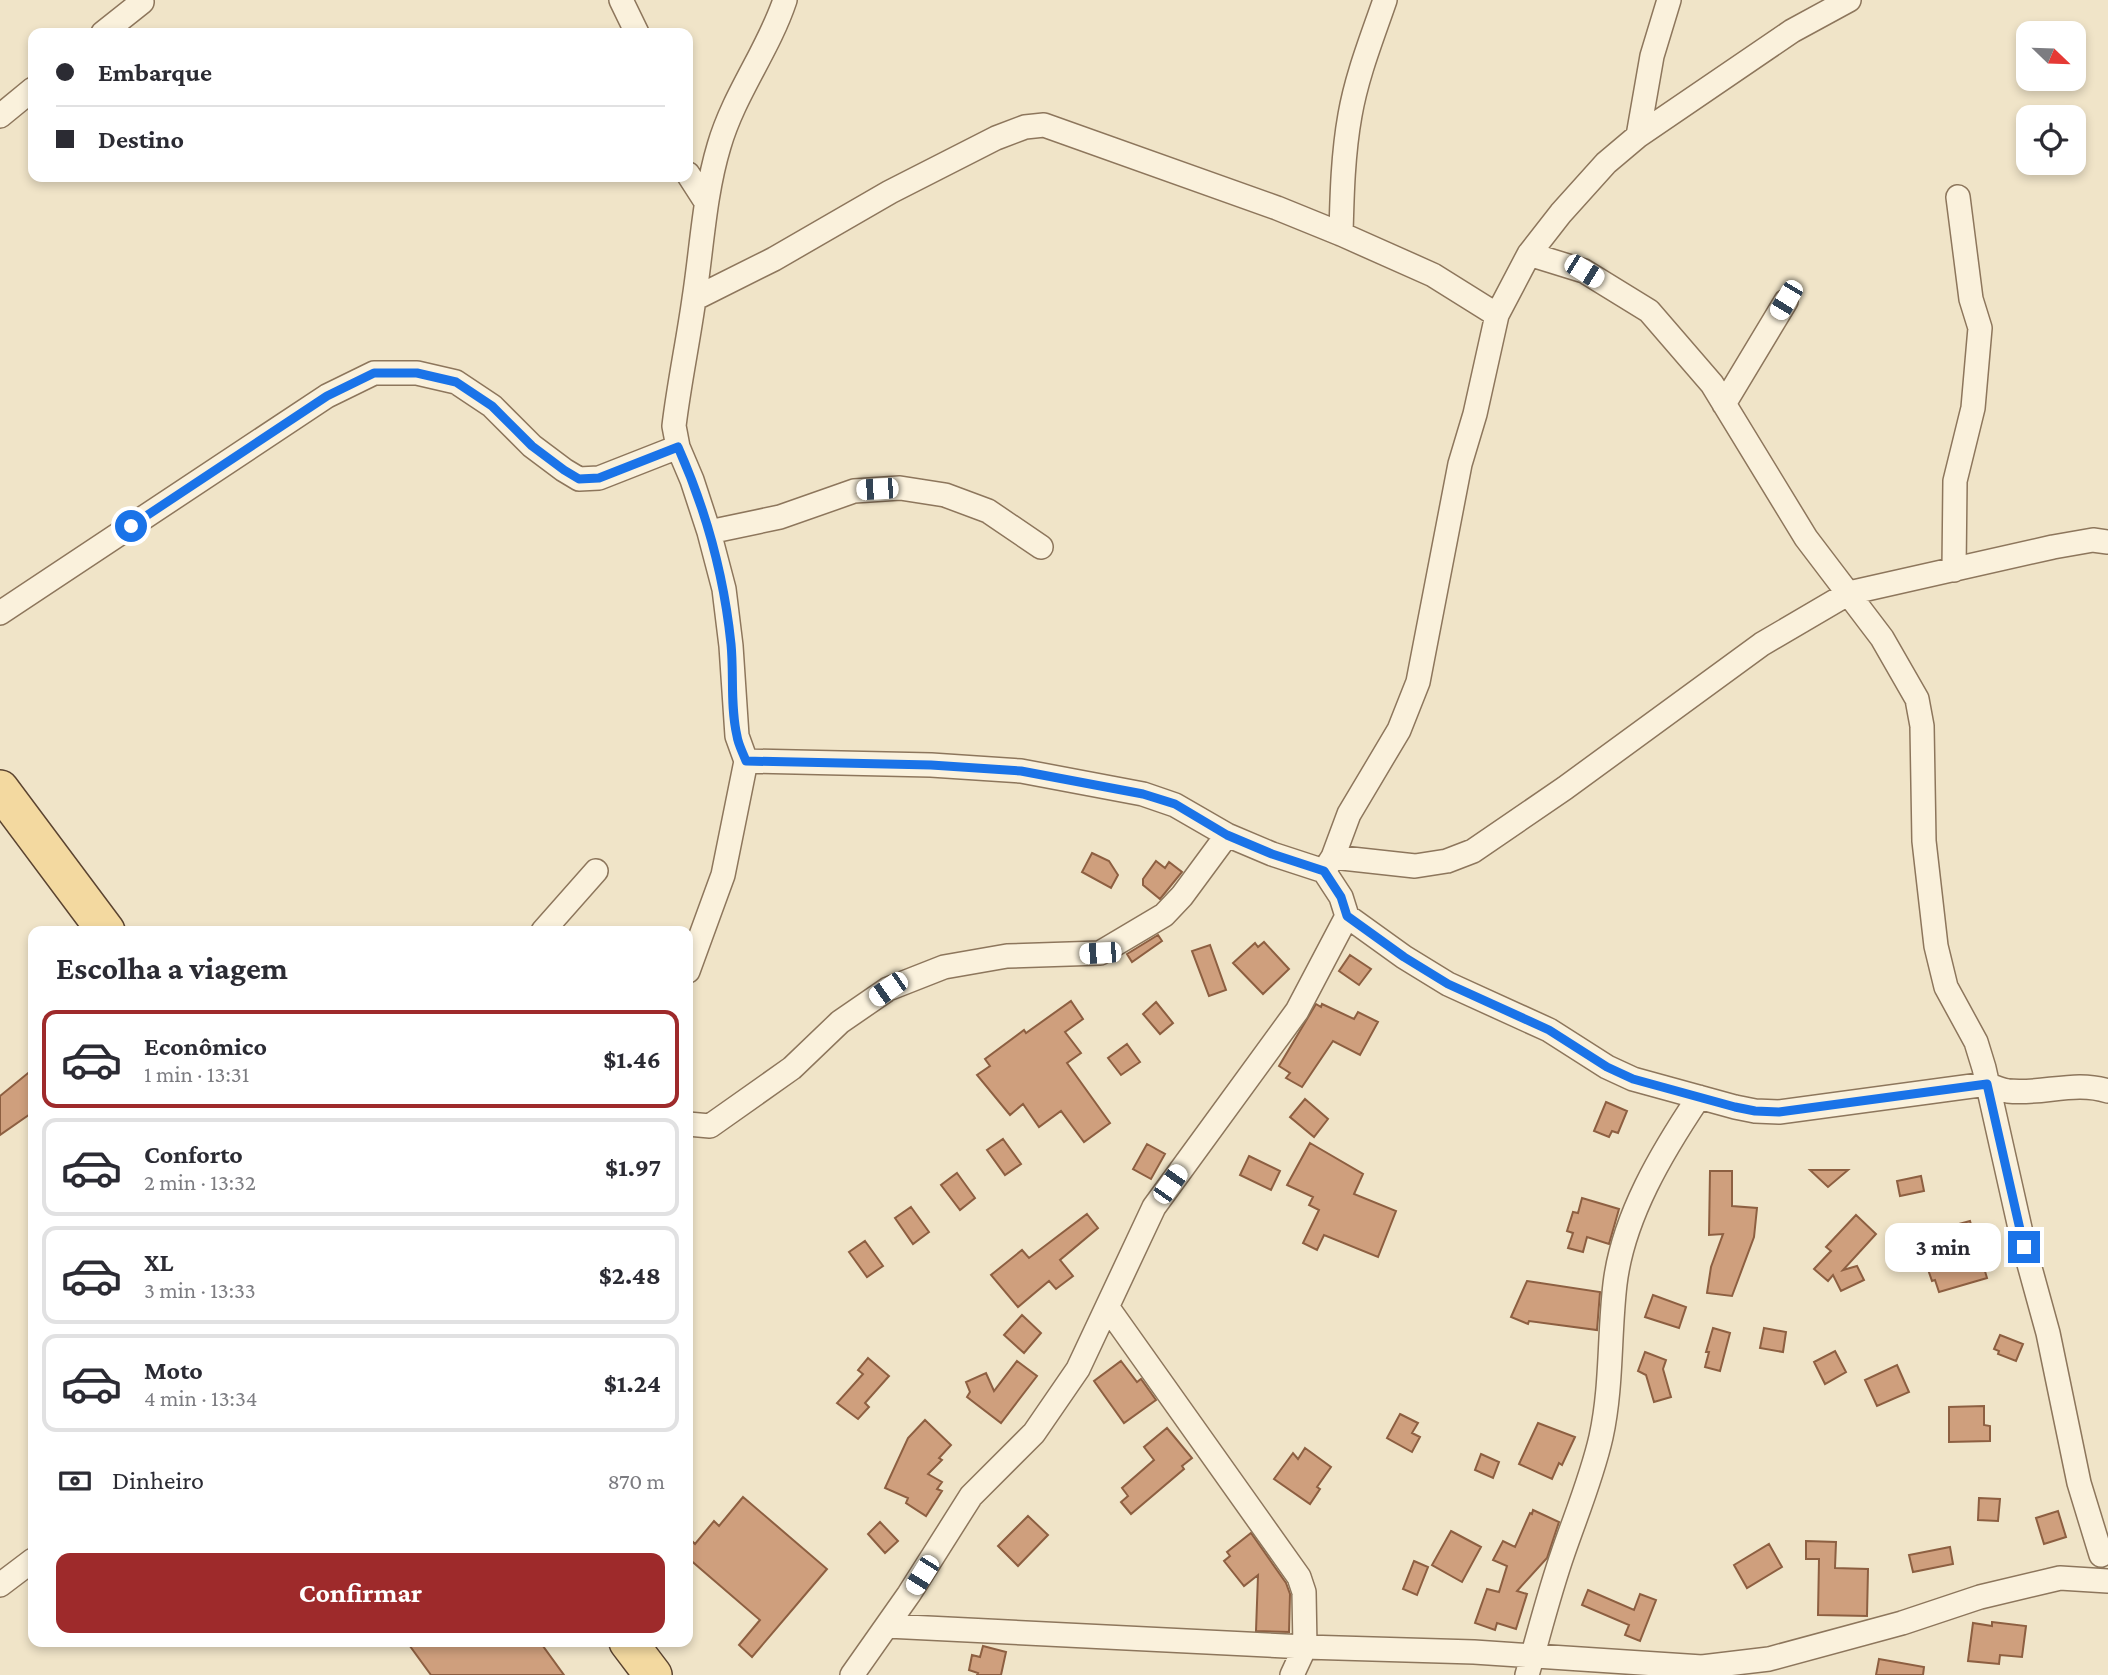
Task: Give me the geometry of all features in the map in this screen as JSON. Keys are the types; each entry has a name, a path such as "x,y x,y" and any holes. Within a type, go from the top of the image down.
{"main road":[{"path":"0,789 102,926"},
{"path":"632,1647 653,1675"}],"street":[{"path":"621,0 635,28"},
{"path":"693,957 723,875 746,761 737,736 732,646 724,589 709,532 678,447 674,426 706,202 719,144 745,82 776,26 785,0"},
{"path":"1341,234 1343,166 1350,113 1363,63 1385,0"},
{"path":"1638,136 1652,56 1669,0"},
{"path":"1849,0 1792,31 1638,136 1606,163 1560,213 1529,254 1497,315 1475,414 1460,464 1418,682 1399,730 1349,814 1328,864 1347,916 1404,957 1448,984 1549,1030 1607,1067 1633,1079 1755,1111 1779,1112 1987,1084 2006,1091 2077,1086 2108,1091"},
{"path":"109,28 142,2"},
{"path":"0,116 28,93"},
{"path":"694,299 774,259 890,192 996,138 1025,127 1044,125 1252,199 1341,234 1433,275 1497,315"},
{"path":"693,182 706,202"},
{"path":"1954,570 1955,481 1973,408 1980,328 1971,299 1958,197"},
{"path":"887,1626 1305,1647 1474,1652 1530,1666 1701,1671 1769,1659 1902,1623 1980,1597 2060,1578 2105,1552 2078,1483 2048,1333 2024,1247 1976,1042 1946,986 1936,946 1924,841 1922,726 1917,699 1882,638 1806,538 1712,384 1649,311 1584,271 1529,254"},
{"path":"1724,404 1786,300"},
{"path":"0,613 327,396 374,373 417,373 456,382 492,406 532,446 579,479 599,478 678,447"},
{"path":"709,532 780,517 854,491 900,488 945,495 988,511 1041,547"},
{"path":"746,761 931,765 1021,771 1143,794 1175,804 1227,835 1272,854 1328,864 1415,866 1447,861 1473,851 1565,788 1762,644 1849,593 2053,547 2093,540 2108,542"},
{"path":"693,1125 710,1126 792,1068 840,1022 888,989 944,967 1007,956 1100,953 1164,915 1182,896 1227,835"},
{"path":"547,926 596,871"},
{"path":"852,1675 909,1594 971,1496 1034,1433 1078,1369 1154,1207 1297,1011 1347,916"},
{"path":"1530,1666 1600,1441 1608,1384 1615,1283 1622,1249 1639,1203 1666,1148 1699,1097"},
{"path":"1108,1307 1299,1577 1304,1592 1305,1647 1292,1675"},
{"path":"0,1585 28,1564"},
{"path":"2060,1578 2108,1581"}],"building":[{"path":"1092,853 1109,861 1118,875 1111,888 1082,872"},
{"path":"1156,861 1165,868 1169,862 1182,872 1160,899 1143,885 1143,879"},
{"path":"1158,935 1162,941 1132,962 1127,954"},
{"path":"1264,942 1289,969 1263,994 1233,963 1255,943 1258,947"},
{"path":"1210,945 1226,990 1209,996 1192,951"},
{"path":"1350,955 1371,969 1359,985 1339,971"},
{"path":"1071,1001 1083,1019 1065,1032 1081,1053 1067,1063 1110,1123 1084,1142 1061,1111 1039,1127 1023,1104 1010,1115 977,1075 990,1066 985,1059 1024,1030 1026,1033"},
{"path":"1156,1002 1173,1023 1160,1034 1143,1014"},
{"path":"1316,1004 1321,1007 1322,1004 1354,1019 1358,1012 1378,1022 1360,1055 1333,1041 1302,1087 1286,1078 1290,1073 1279,1066"},
{"path":"1127,1044 1140,1062 1121,1075 1108,1058"},
{"path":"28,1073 28,1115 0,1135 0,1096"},
{"path":"1305,1099 1328,1119 1314,1137 1290,1117"},
{"path":"1606,1102 1627,1111 1618,1133 1612,1131 1609,1137 1594,1131"},
{"path":"1003,1139 1021,1164 1005,1175 987,1150"},
{"path":"1310,1143 1363,1174 1354,1194 1396,1211 1378,1257 1324,1235 1317,1250 1303,1243 1319,1210 1309,1205 1313,1197 1287,1185"},
{"path":"1147,1144 1165,1154 1151,1179 1133,1169"},
{"path":"1249,1156 1280,1171 1271,1190 1240,1175"},
{"path":"1810,1170 1848,1170 1828,1187"},
{"path":"1710,1171 1732,1171 1732,1206 1757,1208 1754,1237 1732,1296 1707,1293 1711,1267 1723,1234 1709,1235"},
{"path":"957,1173 975,1198 960,1210 941,1185"},
{"path":"1921,1176 1924,1191 1900,1196 1897,1181"},
{"path":"1582,1198 1619,1209 1609,1244 1587,1237 1583,1252 1568,1248 1573,1233 1567,1231 1573,1212 1578,1213"},
{"path":"911,1207 929,1232 913,1244 895,1218"},
{"path":"1087,1214 1098,1228 1060,1260 1073,1276 1056,1289 1049,1281 1018,1307 991,1275 1022,1250 1029,1258"},
{"path":"1856,1215 1876,1234 1843,1270 1857,1266 1864,1280 1841,1291 1833,1275 1828,1281 1814,1269 1831,1251 1826,1247"},
{"path":"1970,1221 1987,1278 1939,1292 1923,1255 1914,1257 1907,1238"},
{"path":"865,1241 883,1266 867,1277 849,1252"},
{"path":"1527,1281 1600,1292 1597,1330 1529,1321 1528,1324 1511,1317"},
{"path":"1653,1295 1686,1307 1679,1328 1645,1317"},
{"path":"1022,1315 1041,1333 1024,1353 1004,1335"},
{"path":"1713,1328 1730,1333 1720,1371 1705,1367"},
{"path":"1764,1328 1786,1332 1783,1352 1760,1348"},
{"path":"2000,1335 2023,1344 2016,1361 1998,1354 1999,1351 1994,1349"},
{"path":"1835,1351 1846,1372 1825,1384 1814,1362"},
{"path":"1645,1352 1666,1360 1663,1369 1671,1397 1654,1402 1646,1375 1638,1371"},
{"path":"868,1358 889,1376 865,1403 869,1407 858,1419 837,1403 863,1374 858,1370"},
{"path":"1017,1361 1037,1376 1001,1423 967,1397 970,1392 966,1382 986,1373 994,1391"},
{"path":"1121,1361 1137,1382 1141,1379 1156,1400 1124,1423 1094,1381"},
{"path":"1897,1365 1909,1392 1877,1406 1865,1380"},
{"path":"1984,1406 1984,1425 1990,1426 1990,1441 1949,1442 1949,1407"},
{"path":"1400,1414 1418,1423 1412,1433 1420,1437 1412,1452 1387,1438"},
{"path":"925,1420 951,1445 939,1458 942,1460 928,1474 942,1482 937,1489 942,1491 926,1516 906,1503 908,1498 885,1488 908,1438"},
{"path":"1538,1423 1575,1437 1552,1479 1519,1464"},
{"path":"1167,1428 1192,1458 1182,1466 1184,1469 1131,1514 1121,1502 1128,1496 1122,1488 1154,1460 1144,1447"},
{"path":"1305,1448 1331,1467 1317,1487 1320,1489 1310,1504 1274,1479 1293,1453 1298,1459"},
{"path":"1481,1454 1499,1462 1493,1478 1475,1470"},
{"path":"743,1497 827,1569 752,1657 739,1645 760,1620 693,1562 693,1542 695,1544 714,1521 719,1526"},
{"path":"1979,1498 2000,1499 1998,1521 1978,1520"},
{"path":"1533,1510 1559,1522 1547,1558 1517,1591 1527,1594 1516,1629 1497,1623 1495,1630 1475,1623 1487,1589 1499,1592 1507,1566 1493,1560 1503,1541 1515,1547"},
{"path":"2058,1511 2066,1537 2044,1544 2036,1518"},
{"path":"1028,1516 1048,1535 1018,1566 998,1546"},
{"path":"880,1522 898,1541 885,1553 868,1534"},
{"path":"1451,1531 1481,1547 1462,1582 1432,1565"},
{"path":"1251,1533 1286,1583 1290,1594 1289,1632 1256,1631 1258,1575 1244,1586 1224,1561 1230,1556 1227,1552"},
{"path":"1806,1541 1836,1542 1835,1568 1868,1569 1867,1616 1818,1615 1819,1559 1806,1559"},
{"path":"1769,1544 1782,1567 1747,1588 1734,1565"},
{"path":"1950,1547 1953,1564 1913,1572 1909,1555"},
{"path":"1414,1561 1428,1567 1417,1595 1403,1589"},
{"path":"1588,1590 1634,1610 1640,1594 1656,1600 1640,1641 1625,1635 1629,1625 1582,1605"},
{"path":"1992,1622 2026,1626 2022,1657 2000,1655 1999,1664 1968,1661 1973,1623 1992,1626"},
{"path":"983,1646 1006,1652 1001,1675 977,1675 978,1673 969,1670 972,1655 980,1657"},
{"path":"411,1647 544,1647 564,1675 431,1675"},
{"path":"1879,1659 1924,1667 1923,1675 1876,1675"}],"route":[{"path":"131,526 327,396 374,373 417,373 456,382 492,406 532,446 579,479 599,478 678,447 709,532 724,589 732,646 737,736 746,761 931,765 1021,771 1143,794 1175,804 1227,835 1272,854 1324,871 1341,897 1347,916 1404,957 1448,984 1549,1030 1607,1067 1633,1079 1735,1107 1779,1112 1987,1084 2024,1247"}]}
